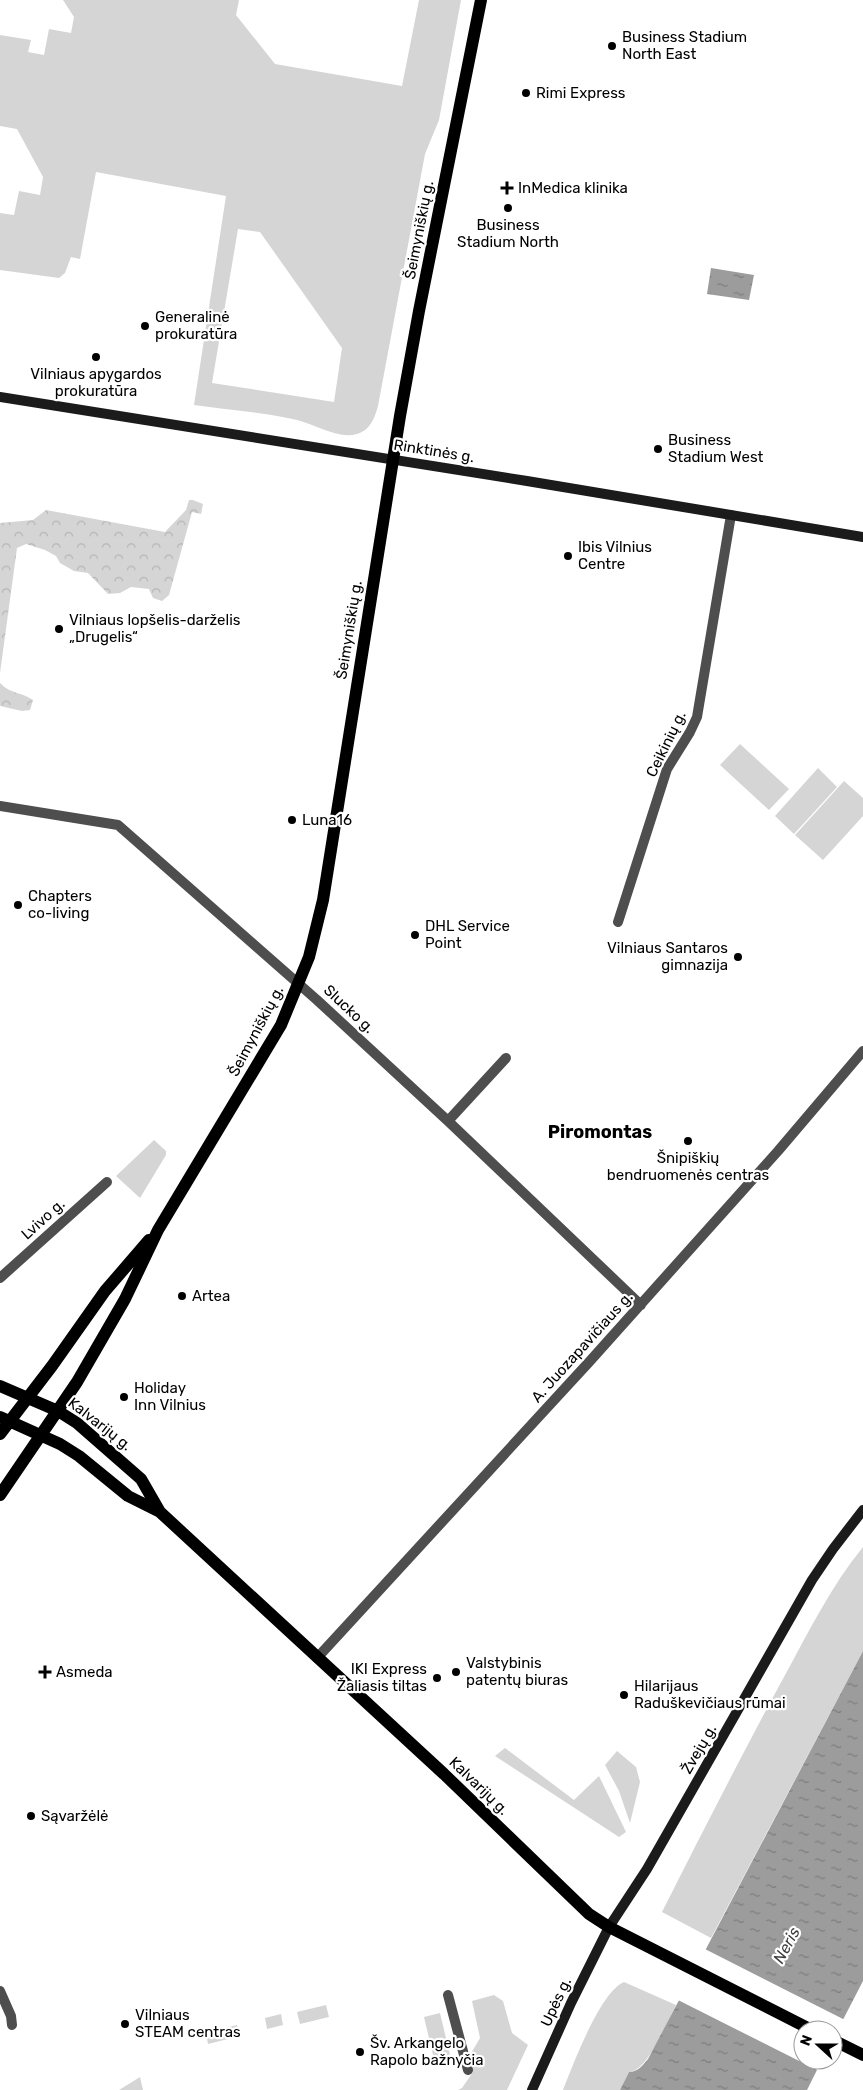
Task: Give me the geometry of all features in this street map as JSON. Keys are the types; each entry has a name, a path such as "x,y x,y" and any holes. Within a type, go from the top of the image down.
{"main road":[{"name":"Šeimyniškių g.","path":"0,1495 77,1382 125,1299 158,1230 259,1064 281,1025 313,943 322,900 393,459 419,311 481,0"},
{"name":"Rinktinės g.","path":"0,397 393,459 863,537"},
{"name":"Šeimyniškių g.","path":"0,1434 5,1419 28,1396 52,1366 104,1291 158,1230"},
{"name":"Kalvarijų g.","path":"0,1386 28,1396 58,1411 94,1437 141,1479 160,1512"},
{"name":"Kalvarijų g.","path":"5,1419 42,1435 79,1456 128,1496 160,1512 444,1774 583,1909 610,1927 638,1942 793,2020"},
{"name":"Žvejų g.","path":"610,1927 647,1869 812,1580 863,1510"},
{"name":"Upės g.","path":"532,2090 571,2003 610,1927"},
{"path":"843,2045 863,2056"}],"street":[{"name":"Ceikinių g.","path":"618,922 667,769 690,732 697,716 731,515"},
{"name":"Slucko g.","path":"0,806 118,825 299,983 641,1305"},
{"name":"A. Juozapavičiaus g.","path":"317,1658 468,1496 641,1305 778,1151 863,1051"},
{"path":"448,1122 506,1058"},
{"name":"Lvivo g.","path":"0,1278 107,1182"},
{"path":"0,1991 11,2016 12,2025"},
{"path":"448,1995 468,2070"}],"green space":[{"path":"63,0 239,0 236,15 275,64 402,86 419,0 461,0 439,120 425,154 378,406 370,425 363,432 352,435 338,434 284,417 194,405 226,196 96,172 80,259 71,257 65,273 59,278 0,270 0,213 14,215 19,191 40,195 43,177 17,129 0,126 0,35 31,40 28,52 44,55 49,29 71,33 74,17","holes":["238,229 260,232 342,348 334,402 212,383"]},
{"path":"189,500 203,504 201,514 192,512 169,595 162,601 153,598 149,589 131,587 120,593 108,594 88,573 74,571 60,563 56,556 45,550 26,544 17,548 0,673 0,523 33,520 46,510 165,532 186,510"},
{"path":"0,683 4,687 33,700 30,710 22,711 0,706"},
{"path":"740,744 789,789 769,810 720,765"},
{"path":"818,768 837,787 794,834 775,816"},
{"path":"844,781 863,798 863,816 823,860 795,835"},
{"path":"154,1140 166,1151 166,1155 140,1198 116,1176"},
{"path":"863,1547 863,1651 711,1938 662,1912 737,1764 811,1627 830,1594"},
{"path":"505,1748 574,1800 599,1776 626,1832 619,1837 495,1756"},
{"path":"617,1751 636,1767 640,1782 630,1823 619,1791 605,1765"},
{"path":"624,1982 676,2005 650,2055 636,2070 629,2072 620,2090 563,2090 580,2047 597,2014 615,1988"},
{"path":"494,1995 503,2001 512,2033 528,2045 507,2090 458,2090 462,2088 473,2072 470,2055 480,2038 472,2001"},
{"path":"326,2005 329,2017 300,2024 297,2012"},
{"path":"440,2013 450,2055 434,2059 424,2017"},
{"path":"281,2014 283,2025 267,2029 265,2018"},
{"path":"237,2025 240,2036 208,2044 206,2033"},
{"path":"140,2077 143,2090 119,2090"}],"water":[{"path":"711,268 754,275 749,300 707,294"},
{"name":"Neris","path":"863,1651 863,1981 843,2020 793,2020 793,2070 817,2070 807,2090 620,2090 629,2072 638,2069 648,2059"}],"pier":[{"path":"703,1948 845,2020 843,2024 843,2020 793,2020 793,2058 676,1999"}],"place":[{"name":"Business Stadium North East","path":"612,46"},
{"name":"Rimi Express","path":"526,93"},
{"name":"InMedica klinika","path":"507,188"},
{"name":"Business Stadium North","path":"508,208"},
{"name":"Generalinė prokuratūra","path":"145,326"},
{"name":"Vilniaus apygardos prokuratūra","path":"96,357"},
{"name":"Business Stadium West","path":"658,449"},
{"name":"Ibis Vilnius Centre","path":"568,556"},
{"name":"Vilniaus lopšelis-darželis „Drugelis“","path":"59,629"},
{"name":"Luna16","path":"292,820"},
{"name":"Chapters co-living","path":"18,905"},
{"name":"DHL Service Point","path":"415,935"},
{"name":"Vilniaus Santaros gimnazija","path":"738,957"},
{"name":"Šnipiškių bendruomenės centras","path":"688,1141"},
{"name":"Artea","path":"182,1296"},
{"name":"Holiday Inn Vilnius","path":"124,1397"},
{"name":"Asmeda","path":"45,1672"},
{"name":"Valstybinis patentų biuras","path":"456,1672"},
{"name":"IKI Express Žaliasis tiltas","path":"437,1678"},
{"name":"Hilarijaus Raduškevičiaus rūmai","path":"624,1695"},
{"name":"Sąvaržėlė","path":"31,1816"},
{"name":"Vilniaus STEAM centras","path":"125,2024"},
{"name":"Šv. Arkangelo Rapolo bažnyčia","path":"360,2052"}],"district":[{"name":"Piromontas","path":"600,1132"}]}
